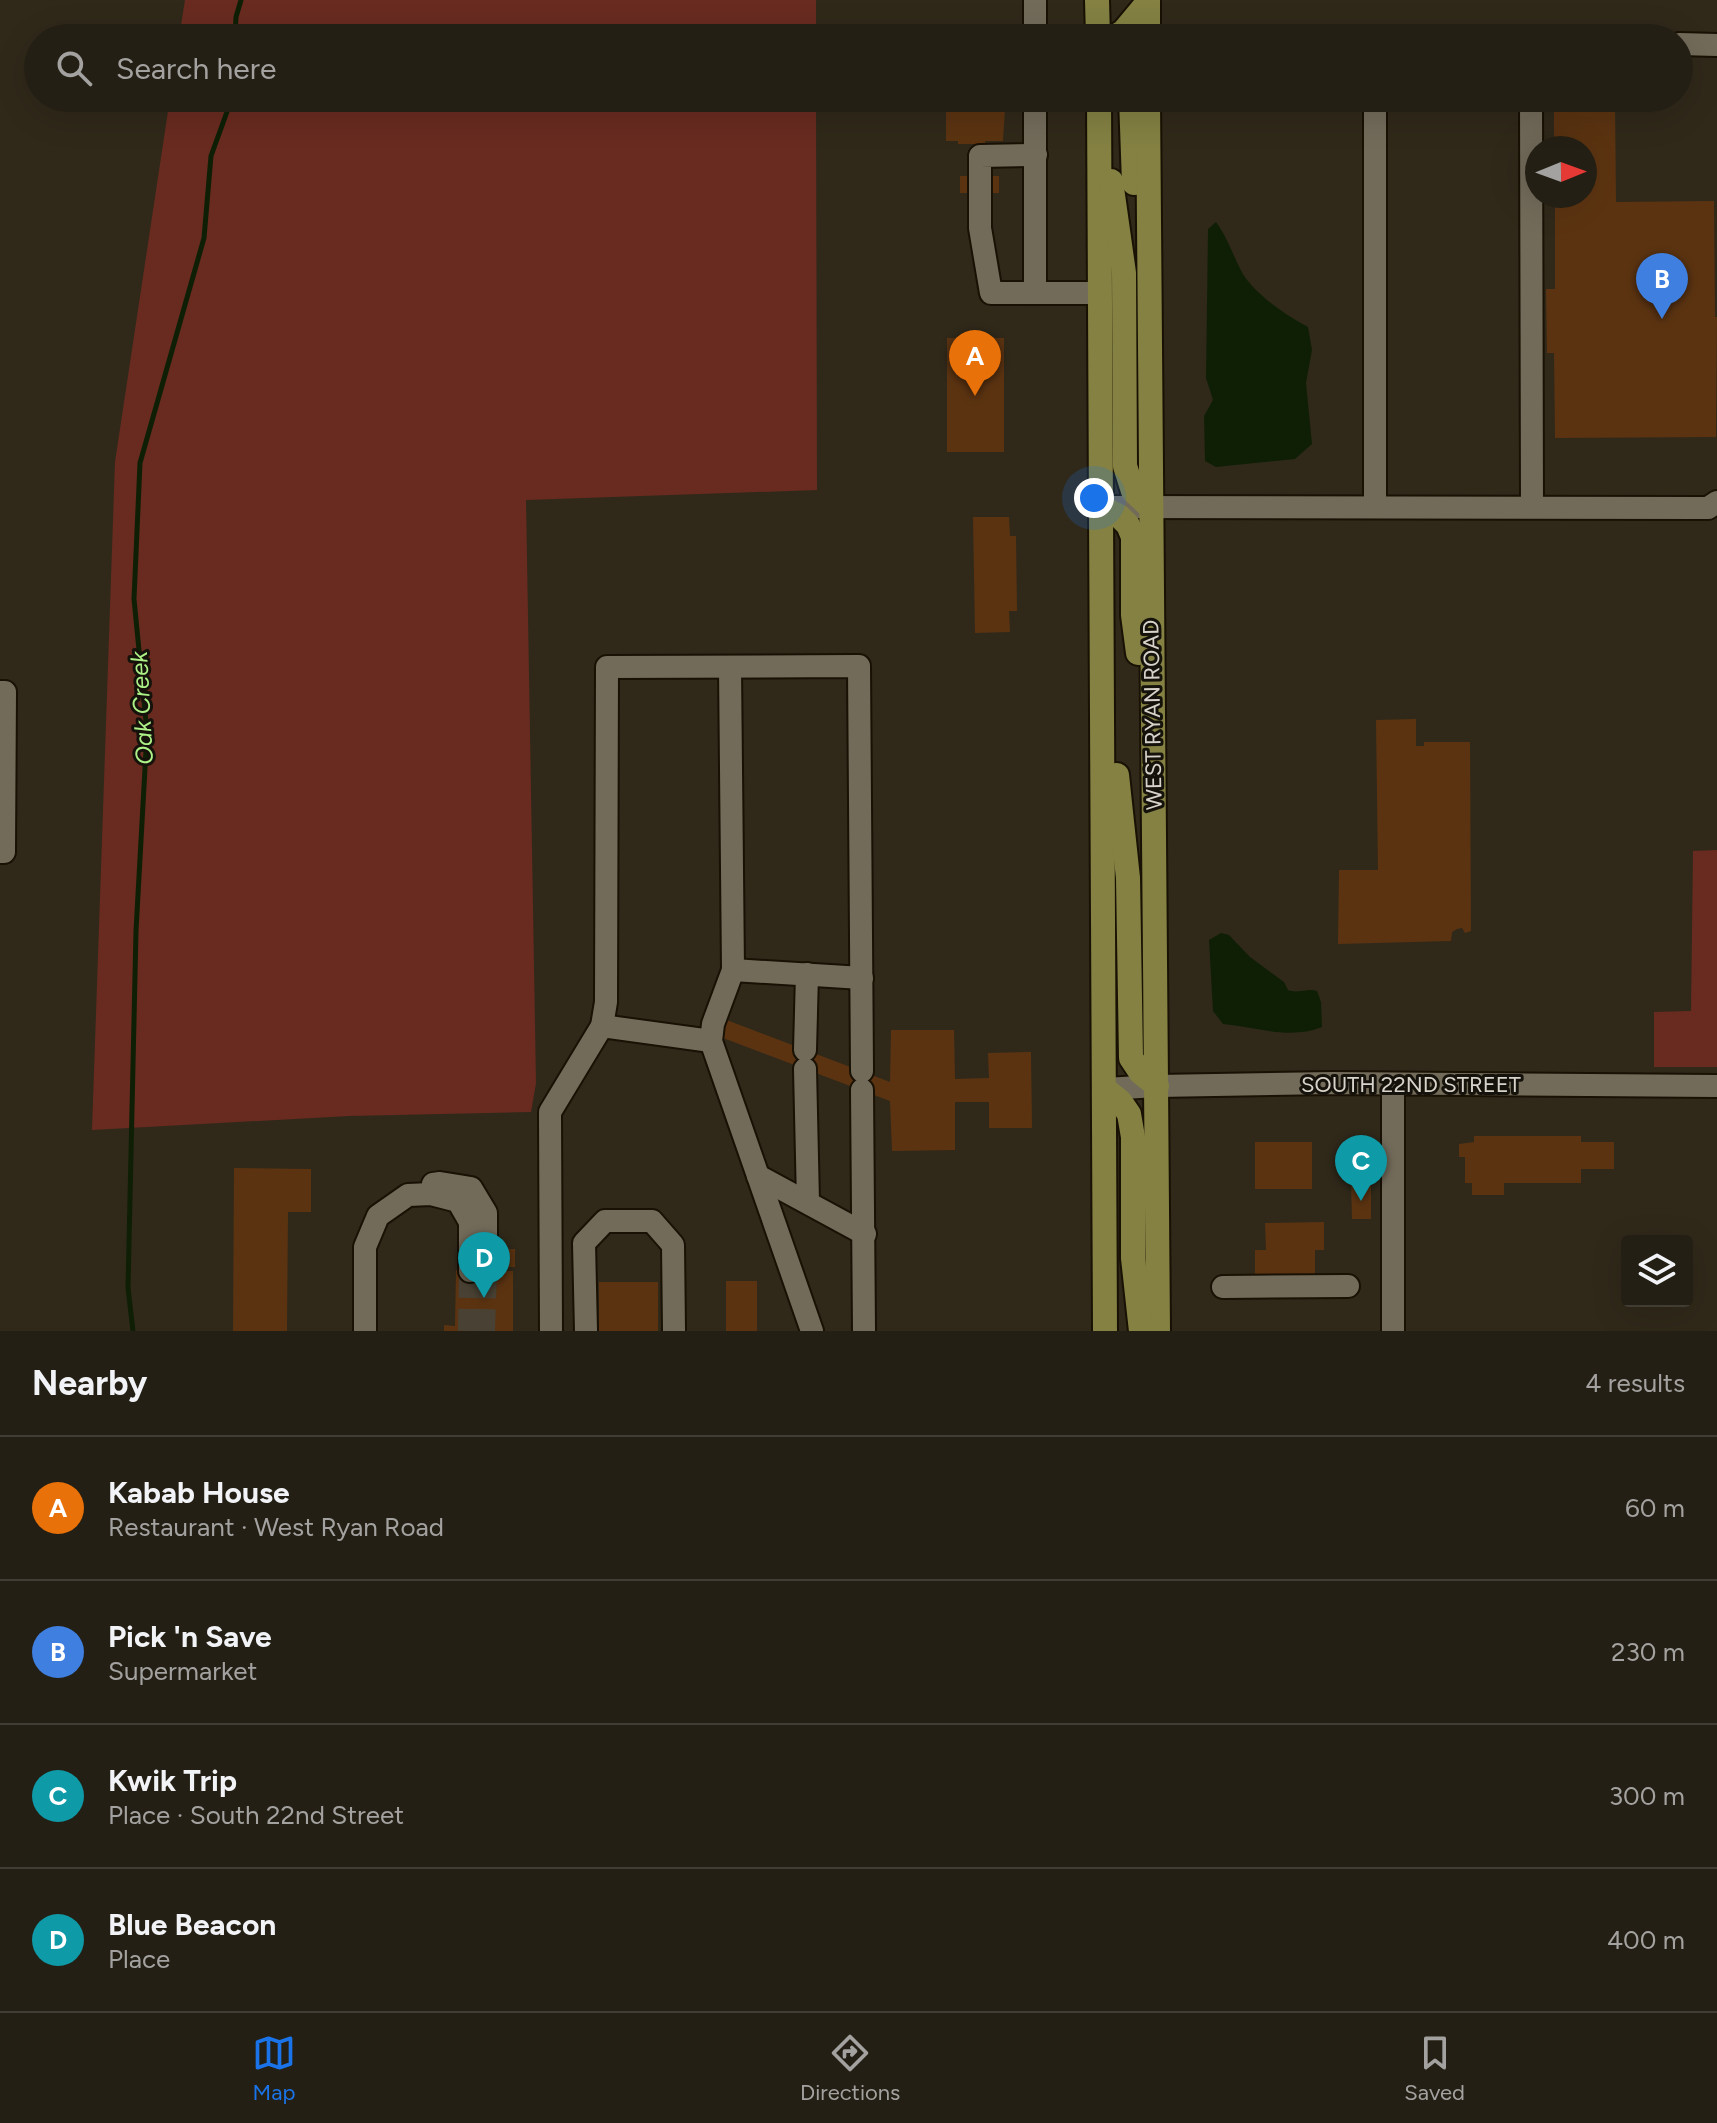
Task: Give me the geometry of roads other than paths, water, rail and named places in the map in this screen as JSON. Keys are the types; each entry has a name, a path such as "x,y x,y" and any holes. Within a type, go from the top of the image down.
{"main road":[{"path":"1097,0 1098,24"},
{"path":"1130,24 1148,1"},
{"path":"1148,1 1148,24"},
{"path":"1099,112 1105,1331"},
{"path":"1131,112 1137,211 1149,272"},
{"name":"WEST RYAN ROAD","path":"1148,112 1158,1331"},
{"path":"1099,132 1115,197 1124,273 1125,466 1133,491 1150,507"},
{"path":"1102,507 1119,516 1128,525 1133,537 1133,615 1142,685 1153,730"},
{"path":"1103,714 1116,768 1128,878 1131,1058 1141,1073 1157,1086"},
{"path":"1105,1089 1120,1101 1129,1114 1133,1137 1133,1258 1141,1331"}],"street":[{"path":"1035,0 1035,24"},
{"path":"1693,44 1717,45"},
{"path":"1035,112 1035,293"},
{"path":"1375,112 1375,507"},
{"path":"1531,112 1532,507"},
{"path":"1036,155 980,156 980,228 991,293 1100,293"},
{"path":"1102,507 1708,508 1717,502"},
{"path":"551,1331 550,1112 602,1026 606,990 607,667 859,666 864,1331"},
{"path":"730,667 733,970 713,1024 711,1041 812,1331"},
{"path":"0,692 5,692 4,852 0,852"},
{"path":"733,970 862,978"},
{"path":"807,974 808,1202"},
{"path":"602,1026 711,1041"},
{"path":"1393,1084 1393,1331"},
{"name":"SOUTH 22ND STREET","path":"1105,1089 1393,1084 1717,1086"},
{"path":"758,1176 865,1234"},
{"path":"365,1331 365,1247 378,1216 408,1195 431,1194 458,1201 470,1222 478,1271"},
{"path":"586,1331 584,1243 605,1221 652,1221 673,1245 674,1331"},
{"path":"1223,1287 1348,1286"}],"waterway":[{"name":"Oak Creek","path":"236,24 241,0"},
{"name":"Oak Creek","path":"133,1331 128,1288 136,931 147,732 134,599 140,463 204,238 211,156 227,112"}],"tunnel":[{"path":"469,1331 470,1271"},
{"path":"484,1331 486,1271"}],"place":[{"name":"Pick 'n Save","path":"1662,319"},
{"name":"Kabab House","path":"975,396"},
{"name":"Kwik Trip","path":"1361,1201"},
{"name":"Blue Beacon","path":"484,1298"}]}
